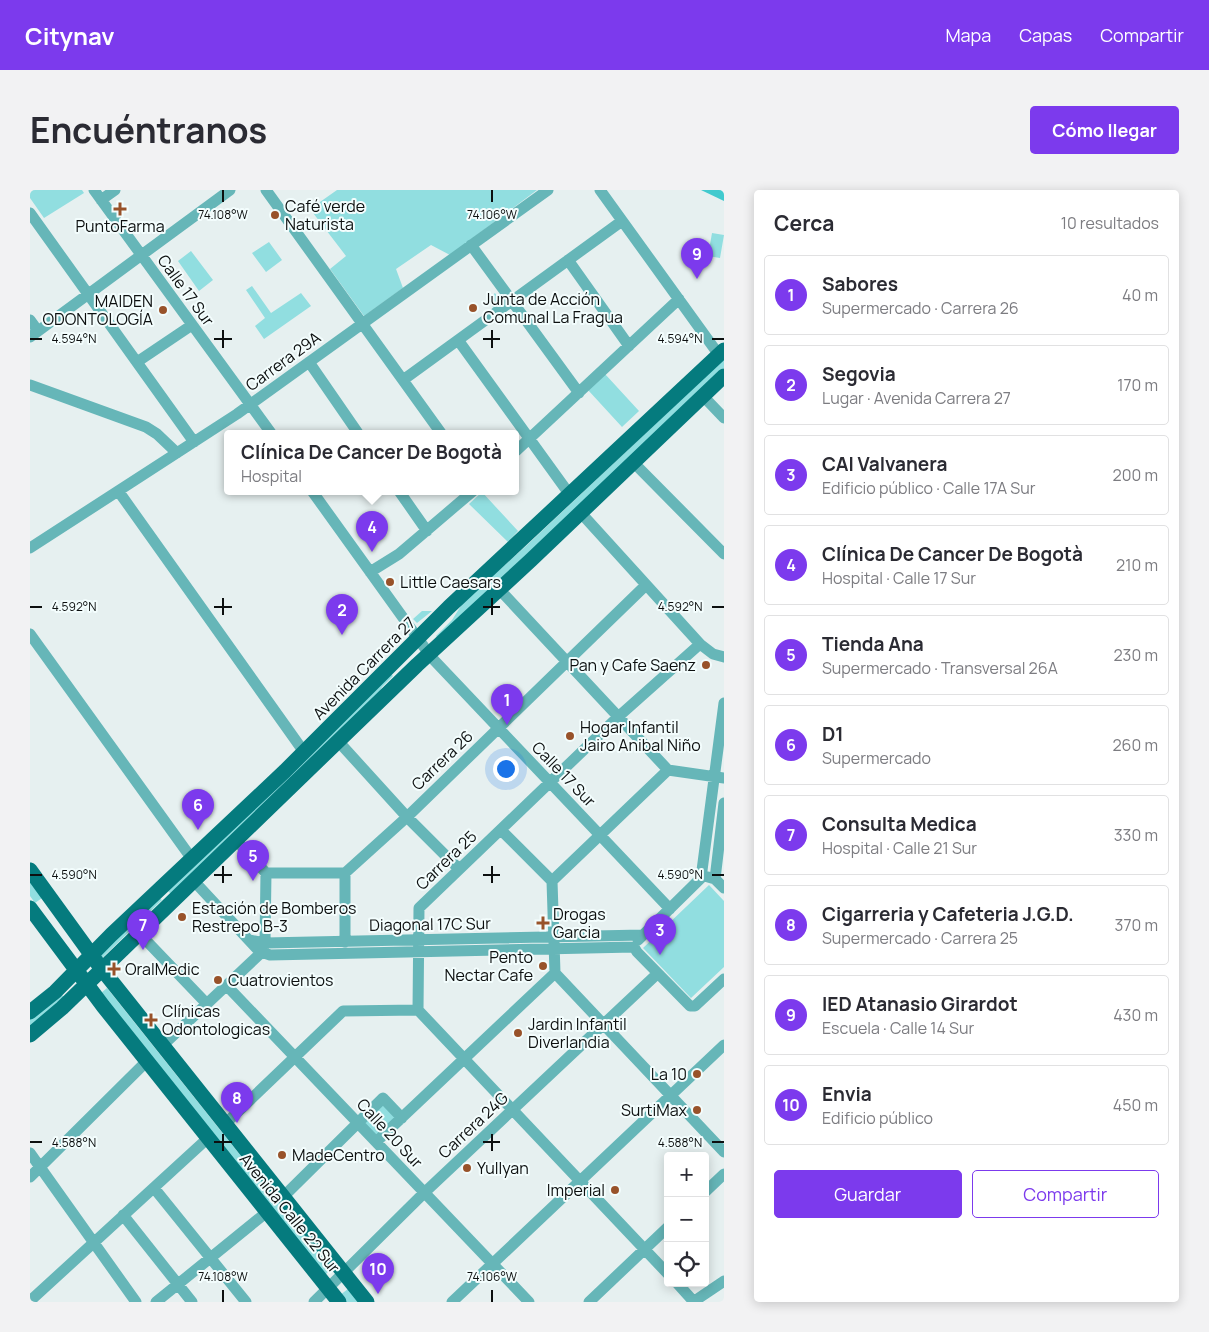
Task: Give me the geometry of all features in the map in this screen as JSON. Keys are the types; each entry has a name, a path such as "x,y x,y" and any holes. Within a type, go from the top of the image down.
{"main road":[{"name":"Avenida Carrera 27","path":"30,1012 92,956 304,752 418,639 721,353"},
{"name":"Avenida Carrera 27","path":"30,1035 62,1008 169,902 724,376"},
{"name":"Avenida Calle 22 Sur","path":"30,870 101,968 367,1302"},
{"path":"158,891 169,902"},
{"name":"Avenida Calle 22 Sur","path":"30,908 76,971 339,1302"}],"street":[{"name":"Calle 17 Sur","path":"94,190 269,430"},
{"path":"101,200 115,190"},
{"path":"30,320 34,334 230,190"},
{"path":"266,190 439,430"},
{"name":"Carrera 29A","path":"30,548 119,492 250,404 548,190"},
{"path":"600,190 679,299 721,353"},
{"path":"30,213 194,442"},
{"path":"403,380 622,221"},
{"path":"471,245 579,392"},
{"path":"568,260 629,346"},
{"path":"519,448 679,299"},
{"path":"138,362 192,325"},
{"path":"458,340 570,495"},
{"path":"309,362 356,430"},
{"path":"30,385 146,427 158,434 177,453"},
{"path":"703,396 724,418"},
{"path":"633,462 724,554"},
{"path":"119,492 304,752"},
{"name":"Calle 17 Sur","path":"315,495 429,654 670,909"},
{"path":"402,495 427,531"},
{"path":"370,572 427,531 468,495"},
{"path":"581,513 700,644 713,654 724,657"},
{"name":"Carrera 26","path":"345,873 407,817 646,585"},
{"path":"499,589 668,770 719,777"},
{"path":"30,634 192,859"},
{"name":"Carrera 25","path":"418,1010 419,908 618,716 700,644"},
{"path":"724,703 719,777 701,878 643,935 634,947 636,952 686,1004 692,1006 724,979"},
{"path":"338,741 407,817 459,870"},
{"path":"552,881 668,770"},
{"path":"715,879 724,803"},
{"path":"501,830 552,881 555,973 724,1152"},
{"path":"162,1046 227,986 263,947 266,873 236,840"},
{"path":"266,873 345,873 345,942"},
{"path":"701,878 715,879 724,888"},
{"name":"Diagonal 17C Sur","path":"193,880 249,940 275,955 418,952 554,944 643,935"},
{"path":"138,932 207,1004"},
{"name":"Diagonal 17C Sur","path":"263,947 418,940 634,947"},
{"path":"376,1142 555,973"},
{"name":"Carrera 24G","path":"314,1302 424,1193 657,974"},
{"name":"Calle 20 Sur","path":"227,986 529,1302"},
{"path":"30,1044 62,1008"},
{"path":"224,1124 343,1011 418,1010 664,1270"},
{"path":"452,1302 724,1044"},
{"path":"30,1178 147,1061"},
{"path":"283,1197 384,1098 402,1118"},
{"path":"30,1301 208,1138"},
{"path":"30,1153 136,1302"},
{"path":"709,1188 724,1174"},
{"path":"154,1188 246,1302"},
{"path":"156,1302 267,1212"},
{"path":"124,1216 192,1302"},
{"path":"588,1302 664,1231"},
{"path":"680,1287 693,1302 724,1281"}],"shaded area":[{"path":"30,190 82,190 84,193 44,218 30,198"},
{"path":"337,190 537,190 450,255 431,245 396,269 403,288 364,316 330,269 346,256 310,209"},
{"path":"701,190 724,190 724,201"},
{"path":"712,233 724,235 720,258 708,256"},
{"path":"269,242 282,260 266,272 252,253"},
{"path":"191,251 213,280 199,291 178,261"},
{"path":"252,286 271,313 301,293 311,306 264,339 255,326 265,318 246,290"},
{"path":"495,293 501,302 493,308 489,298"},
{"path":"724,359 724,368 438,638 436,636 452,620 464,601 526,546"},
{"path":"605,374 639,411 622,427 588,390"},
{"path":"479,495 485,495 518,531 508,542 469,504"},
{"path":"422,611 432,611 417,623 413,619"},
{"path":"391,674 393,676 382,687 379,694 171,894 167,890"},
{"path":"30,881 42,898 35,903 30,896"},
{"path":"709,885 724,901 724,967 691,998 643,948"},
{"path":"158,897 162,900 101,959 98,955"},
{"path":"107,988 331,1269 325,1275 101,993"},
{"path":"61,994 64,997 30,1028 30,1017"},
{"path":"383,1103 396,1117 375,1136 363,1122"},
{"path":"348,1289 359,1302 345,1302 340,1295"}],"place":[{"name":"PuntoFarma","path":"120,209"},
{"name":"Café verde Naturista","path":"275,215"},
{"name":"IED Atanasio Girardot","path":"697,279"},
{"name":"Junta de Acción Comunal La Fragua","path":"473,308"},
{"name":"MAIDEN ODONTOLOGÍA","path":"163,310"},
{"name":"Clínica De Cancer De Bogotà","path":"372,552"},
{"name":"Little Caesars","path":"390,582"},
{"name":"Segovia","path":"342,635"},
{"name":"Pan y Cafe Saenz","path":"706,665"},
{"name":"Sabores","path":"507,725"},
{"name":"Hogar Infantil Jairo Anibal Niño","path":"570,736"},
{"name":"D1","path":"198,830"},
{"name":"Tienda Ana","path":"253,881"},
{"name":"Estación de Bomberos Restrepo B-3","path":"182,917"},
{"name":"Drogas Garcia","path":"543,923"},
{"name":"Consulta Medica","path":"143,950"},
{"name":"CAI Valvanera","path":"660,955"},
{"name":"Pento Nectar Cafe","path":"543,966"},
{"name":"OralMedic","path":"114,969"},
{"name":"Cuatrovientos","path":"218,980"},
{"name":"Clínicas Odontologicas","path":"151,1020"},
{"name":"Jardin Infantil Diverlandia","path":"518,1033"},
{"name":"La 10","path":"697,1074"},
{"name":"SurtiMax","path":"697,1110"},
{"name":"Cigarreria y Cafeteria J.G.D.","path":"237,1123"},
{"name":"MadeCentro","path":"282,1155"},
{"name":"Yullyan","path":"467,1168"},
{"name":"Imperial","path":"615,1190"},
{"name":"Envia","path":"378,1294"}]}
